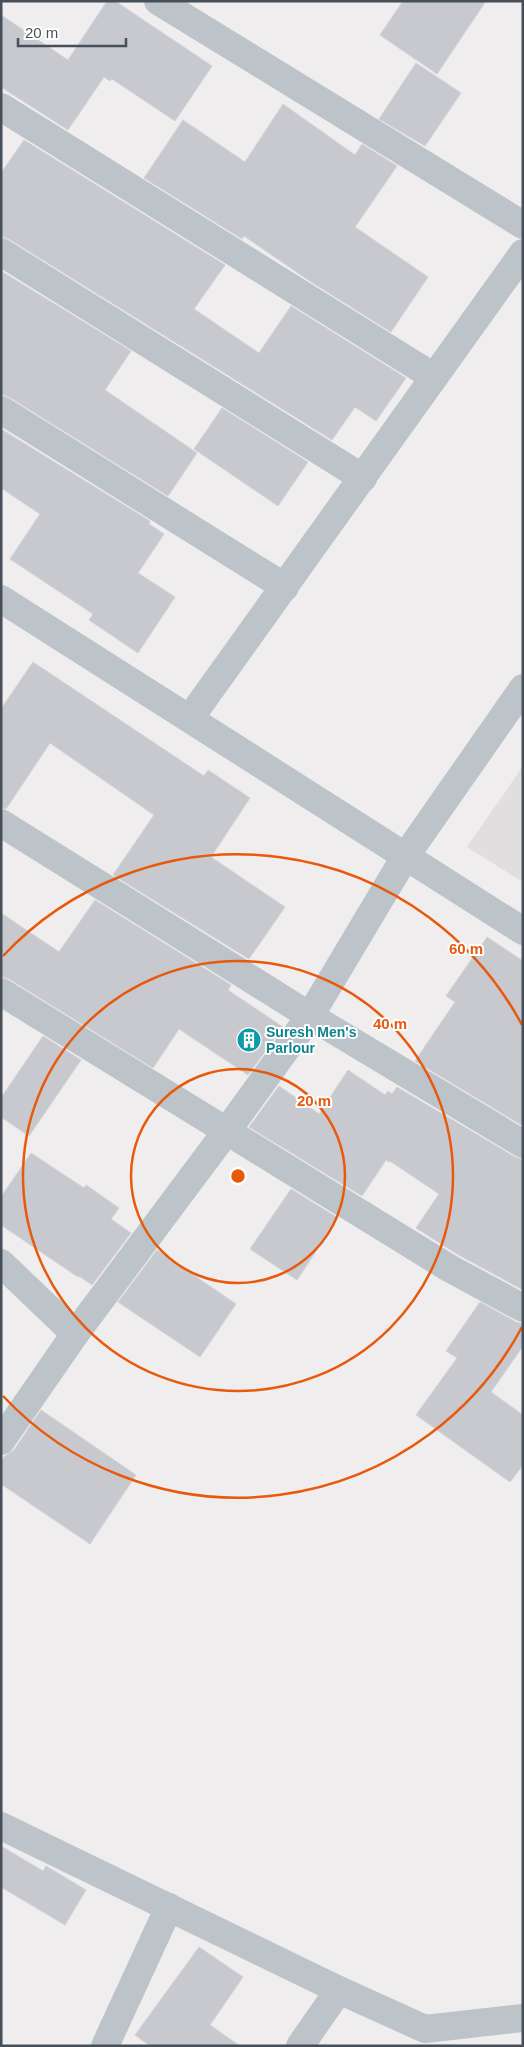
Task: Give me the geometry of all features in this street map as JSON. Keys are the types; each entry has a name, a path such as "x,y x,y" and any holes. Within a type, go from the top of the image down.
{"street":[{"path":"158,1 523,225"},
{"path":"1,107 434,377"},
{"path":"1,252 362,478"},
{"path":"190,718 523,253"},
{"path":"1,410 285,587"},
{"path":"1,599 523,931"},
{"path":"1,1441 75,1334 310,1016 405,856 523,688"},
{"path":"1,823 310,1016 523,1144"},
{"path":"1,992 449,1268 523,1308"},
{"path":"1,1263 75,1334"},
{"path":"1,1826 338,1990 419,2037 523,2018"},
{"path":"105,2046 169,1907"},
{"path":"300,2046 338,1990"}],"shaded area":[{"path":"523,766 523,882 467,847"}],"building":[{"path":"107,1 115,1 212,66 175,121 112,79 110,81 104,77 68,130 1,87 1,15 68,60"},
{"path":"403,1 486,1 437,74 380,35"},
{"path":"416,63 461,93 425,146 379,119"},
{"path":"283,104 355,155 362,144 397,166 355,227 428,277 391,332 308,280 244,236 242,239 144,178 183,120 245,162"},
{"path":"24,140 225,265 194,309 259,353 291,306 406,378 376,421 355,407 332,440 9,239 1,236 1,173"},
{"path":"1,271 131,351 105,390 197,453 168,496 9,397 1,394"},
{"path":"222,408 308,462 278,506 194,449"},
{"path":"1,429 150,521 149,524 164,534 138,573 175,597 138,653 89,620 93,614 10,559 40,514 1,488"},
{"path":"33,662 204,776 208,770 250,798 211,857 285,907 249,959 113,875 154,815 50,743 6,809 1,807 1,709"},
{"path":"95,900 231,985 228,990 283,1027 248,1075 179,1029 153,1068 9,979 1,976 1,913 59,952"},
{"path":"487,937 523,961 523,1126 415,1061 455,1002 446,996"},
{"path":"43,1036 81,1060 29,1136 1,1117 1,1098"},
{"path":"348,1070 385,1095 388,1091 392,1094 397,1087 523,1160 523,1290 457,1254 416,1228 439,1194 390,1161 386,1160 362,1196 249,1127 279,1086 319,1114"},
{"path":"31,1153 84,1188 86,1185 119,1208 111,1219 131,1233 92,1285 1,1225 1,1197"},
{"path":"291,1189 338,1218 297,1280 250,1249"},
{"path":"157,1250 236,1304 200,1357 118,1302"},
{"path":"480,1302 523,1324 523,1346 491,1392 523,1415 523,1465 510,1482 416,1415 457,1358 446,1351"},
{"path":"41,1410 136,1475 90,1544 1,1484 1,1461 14,1450"},
{"path":"1,1846 43,1871 46,1866 86,1890 65,1925 1,1887"},
{"path":"199,1947 243,1977 210,2025 240,2046 150,2046 135,2035"}],"place":[{"name":"Suresh Men's Parlour","path":"249,1040"}]}
